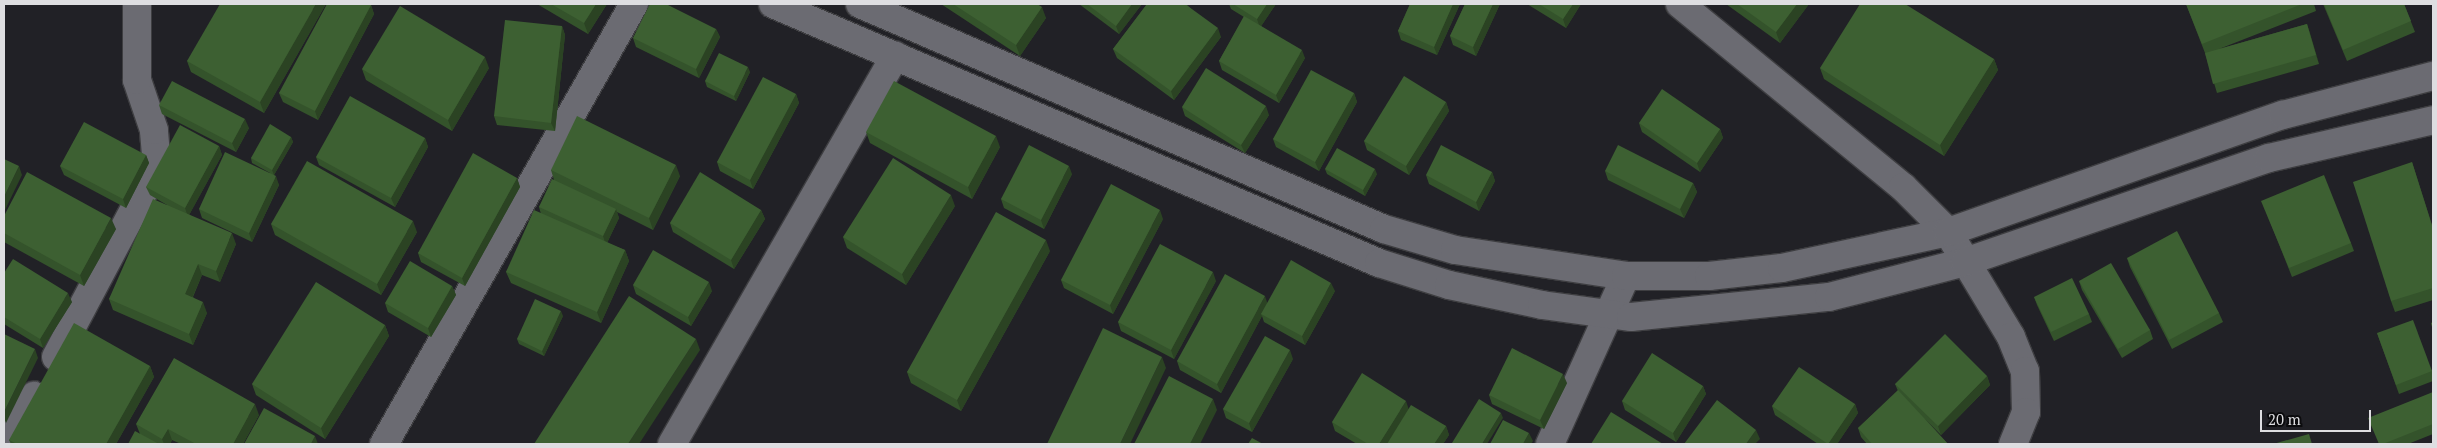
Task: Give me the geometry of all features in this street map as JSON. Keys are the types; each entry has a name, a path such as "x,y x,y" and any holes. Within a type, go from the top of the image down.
{"street":[{"path":"6,444 80,315 157,166 154,130 137,80 137,4"},
{"path":"384,444 634,4"},
{"path":"773,4 1379,263 1449,285 1605,315 1631,318 1726,310 1829,297 1966,262 2269,158 2433,120"},
{"path":"860,4 1384,229 1455,250 1626,276 1709,276 1782,268 1948,232 2283,114 2433,76"},
{"path":"1680,4 1903,187 1948,232 2011,337 2025,372 2026,412 2013,444"},
{"path":"672,444 895,56"},
{"path":"1550,444 1605,315 1626,276"}],"building":[{"path":"220,4 316,4 260,102 187,61"},
{"path":"327,4 371,5 315,111 279,93"},
{"path":"551,4 596,4 584,23"},
{"path":"650,4 666,4 716,29 696,69 633,38"},
{"path":"953,4 1037,4 1042,7 1016,45"},
{"path":"1087,4 1132,4 1116,26"},
{"path":"1147,4 1185,4 1218,28 1171,91 1113,49"},
{"path":"1233,4 1267,4 1257,19"},
{"path":"1410,4 1453,4 1434,47 1398,31"},
{"path":"1465,4 1493,4 1473,47 1450,36"},
{"path":"1539,4 1573,4 1563,19"},
{"path":"1737,4 1797,4 1776,32"},
{"path":"1860,4 1905,4 1994,59 1940,145 1820,68"},
{"path":"2186,4 2302,4 2202,44"},
{"path":"2324,4 2404,4 2411,21 2343,50"},
{"path":"400,6 485,57 448,120 362,69"},
{"path":"1244,16 1302,50 1276,95 1219,61"},
{"path":"505,20 562,26 551,123 494,116"},
{"path":"2307,24 2316,55 2213,84 2205,53"},
{"path":"719,53 748,67 734,96 705,81"},
{"path":"1206,68 1266,106 1241,145 1182,107"},
{"path":"1311,70 1354,93 1315,162 1273,139"},
{"path":"1404,76 1446,102 1406,166 1364,141"},
{"path":"763,77 796,94 750,180 717,162"},
{"path":"172,81 245,119 232,143 159,105"},
{"path":"894,81 996,136 968,187 866,132"},
{"path":"1662,89 1720,129 1697,163 1639,123"},
{"path":"350,96 425,138 391,198 316,157"},
{"path":"577,116 676,165 649,218 551,170"},
{"path":"84,122 146,155 123,199 60,166"},
{"path":"270,124 291,137 272,170 251,158"},
{"path":"180,125 219,146 185,208 146,187"},
{"path":"1029,145 1069,166 1041,220 1001,199"},
{"path":"1441,145 1492,172 1476,202 1426,175"},
{"path":"1618,145 1693,183 1680,209 1605,171"},
{"path":"1337,148 1375,169 1363,190 1325,169"},
{"path":"225,152 276,176 249,233 199,209"},
{"path":"473,153 517,178 462,278 418,253"},
{"path":"893,158 951,195 902,274 843,237"},
{"path":"4,159 19,166 4,197"},
{"path":"307,161 413,221 377,284 271,224"},
{"path":"2412,162 2433,229 2433,288 2391,301 2353,182"},
{"path":"27,172 111,218 80,275 4,233 4,216"},
{"path":"700,172 761,210 731,260 670,223"},
{"path":"2324,175 2351,243 2289,268 2261,201"},
{"path":"552,179 616,209 603,236 539,207"},
{"path":"1111,184 1160,210 1110,305 1061,280"},
{"path":"153,199 232,233 216,271 198,264 185,294 203,302 189,334 109,299"},
{"path":"534,210 625,250 597,312 506,272"},
{"path":"996,212 1046,240 957,400 907,372"},
{"path":"2177,231 2219,313 2169,340 2127,258"},
{"path":"1160,244 1213,272 1171,350 1118,322"},
{"path":"653,250 709,282 688,317 633,285"},
{"path":"13,259 68,293 40,339 4,317 4,273"},
{"path":"1291,260 1331,283 1302,336 1261,314"},
{"path":"410,261 452,286 428,328 385,303"},
{"path":"2111,263 2150,330 2118,349 2079,281"},
{"path":"1225,274 1265,296 1217,384 1177,361"},
{"path":"2072,278 2089,314 2051,332 2034,297"},
{"path":"316,282 385,325 321,428 252,384"},
{"path":"629,296 696,339 628,444 534,444"},
{"path":"535,299 561,311 542,351 517,339"},
{"path":"2413,320 2432,371 2396,385 2377,333"},
{"path":"74,323 150,366 106,444 17,444 9,440"},
{"path":"1103,328 1162,357 1120,444 1047,444"},
{"path":"4,334 35,349 4,412"},
{"path":"1945,334 1987,376 1938,426 1895,384"},
{"path":"1265,336 1290,350 1249,423 1223,409"},
{"path":"1512,348 1563,374 1540,420 1489,395"},
{"path":"1652,353 1703,386 1673,433 1622,401"},
{"path":"174,358 255,404 233,444 196,444 168,429 162,439 136,424"},
{"path":"1799,367 1855,404 1828,444 1772,406"},
{"path":"1362,373 1406,401 1379,444 1368,444 1332,422"},
{"path":"1169,376 1213,399 1190,444 1134,444"},
{"path":"1898,390 1948,444 1872,444 1858,428"},
{"path":"2433,392 2433,424 2379,444 2368,418"},
{"path":"1479,399 1501,413 1482,444 1452,443"},
{"path":"1717,400 1756,430 1746,444 1684,444"},
{"path":"1411,405 1446,426 1434,444 1387,444"},
{"path":"264,408 315,436 311,444 244,444"},
{"path":"1611,412 1663,444 1591,444"},
{"path":"1503,420 1529,433 1523,444 1490,444"},
{"path":"135,431 159,444 128,444"},
{"path":"2309,434 2312,444 2273,444"},
{"path":"1252,438 1263,444 1248,444"}]}
